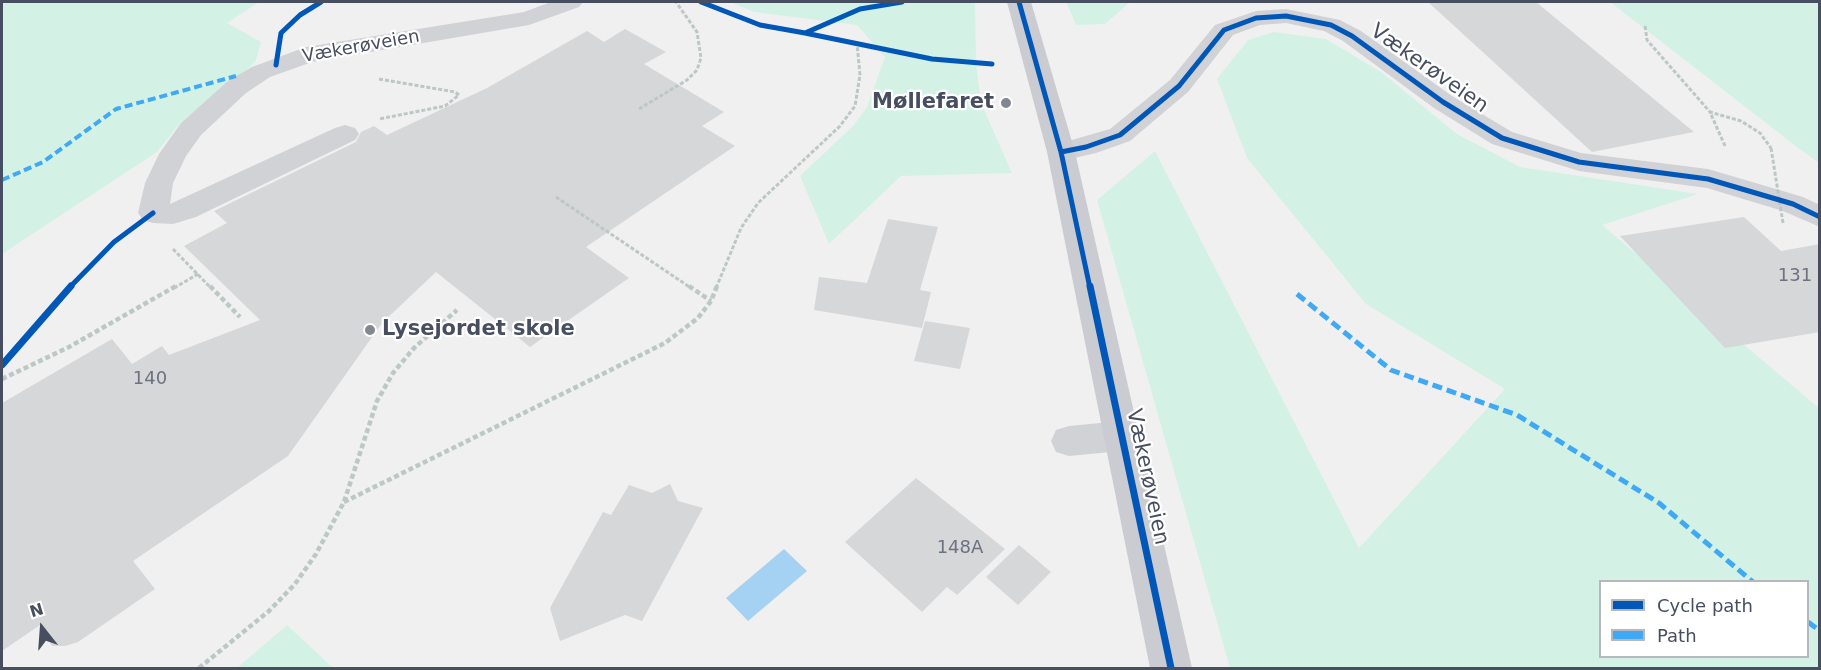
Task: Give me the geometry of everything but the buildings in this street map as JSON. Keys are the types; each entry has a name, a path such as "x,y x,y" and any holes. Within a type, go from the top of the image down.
{"main road":[{"name":"Vækerøveien","path":"1019,2 1061,152 1170,669"}],"street":[{"name":"Vækerøveien","path":"345,134 186,210 173,214 153,213 159,183 172,154 191,129 237,87 276,65 306,55 530,18 571,2"},
{"name":"Vækerøveien","path":"1061,152 1086,147 1120,135 1179,86 1224,30 1253,7 1331,25 1352,36 1443,102 1502,138 1579,162 1708,178 1793,204 1820,217"},
{"name":"Vækerøveien","path":"1069,441 1121,436"}],"path":[{"path":"639,109 687,80 697,69 701,57 697,32 676,2"},
{"path":"1645,26 1647,40 1710,112 1722,138 1736,186"},
{"path":"345,134 381,118 445,106 456,100 459,95 455,92 397,82 367,74 368,61 383,42"},
{"path":"846,42 866,46"},
{"path":"344,502 665,343 698,318 711,301 741,228 758,203 840,126 855,106 860,75 857,44"},
{"path":"1710,112 1740,121 1760,133 1771,148 1783,223"},
{"path":"556,197 711,301"},
{"path":"164,240 240,317"},
{"path":"2,379 69,347 198,274"},
{"path":"199,669 269,611 295,584 316,554 344,502 377,400 393,373 414,348 457,310"}],"green space":[{"path":"2,2 259,2 227,23 261,42 256,60 250,67 180,123 157,152 2,254"},
{"path":"730,2 975,2 976,63 981,103 1012,173 901,176 829,244 800,176 853,126 867,107 885,57 857,25 754,12"},
{"path":"1066,2 1130,2 1105,24 1076,25"},
{"path":"1610,2 1819,2 1819,163 1797,147"},
{"path":"1274,32 1326,39 1381,72 1457,134 1520,167 1698,194 1602,225 1819,408 1819,668 1230,668 1097,200 1155,151 1359,548 1505,389 1366,304 1247,158 1217,79 1248,40"},
{"path":"287,625 333,668 237,668"}],"water":[{"path":"784,549 807,571 748,621 726,598"}],"marked path":[{"path":"2,180 43,162 116,109 236,76"},
{"path":"1297,294 1391,370 1517,415 1659,503 1751,580"},
{"path":"1809,623 1820,631"}],"cycle path":[{"path":"276,65 281,33 300,15 321,2"},
{"path":"701,2 760,25 805,33 860,9 902,2"},
{"path":"1019,2 1061,152 1171,668"},
{"path":"1061,152 1086,147 1120,135 1179,86 1224,30 1256,18 1286,16 1331,25 1352,36 1443,102 1502,138 1579,162 1708,179 1793,204 1820,217"},
{"path":"805,33 932,59 992,64"},
{"path":"2,365 84,271 114,242 153,213"}],"place":[{"name":"Møllefaret","path":"1006,103"},
{"name":"Lysejordet skole","path":"370,330"}]}
